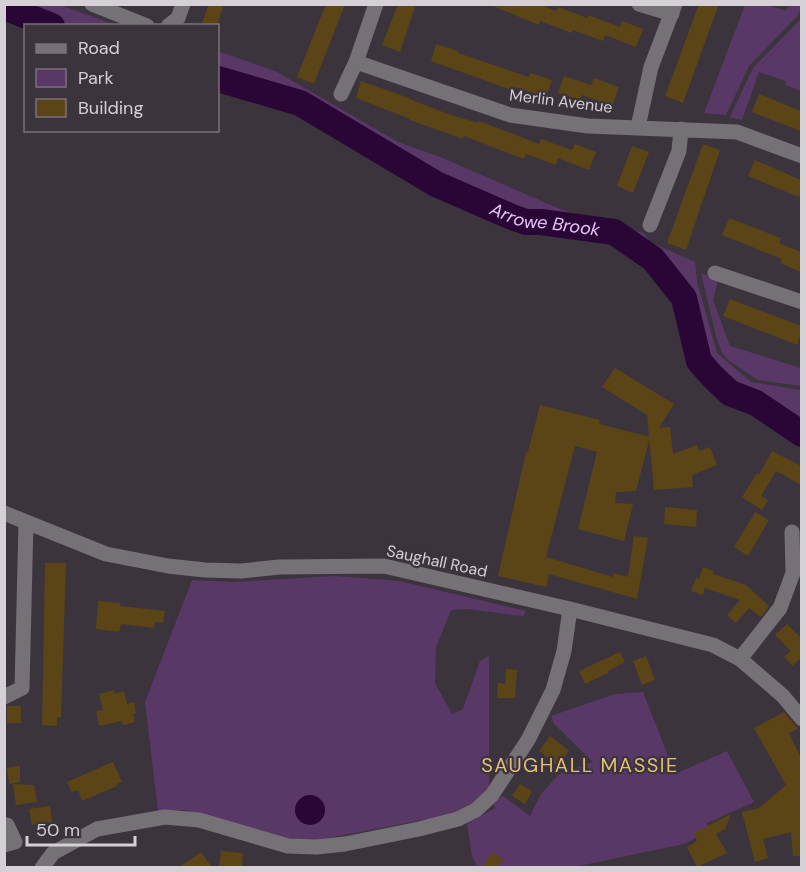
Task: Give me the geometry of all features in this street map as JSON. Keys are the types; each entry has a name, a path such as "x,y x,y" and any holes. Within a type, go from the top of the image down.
{"street":[{"path":"92,4 142,24"},
{"path":"170,24 178,18 183,4"},
{"path":"341,94 356,62 376,4"},
{"path":"638,127 651,67 674,9 639,4"},
{"name":"Merlin Avenue","path":"356,62 510,115 588,126 737,132 801,156"},
{"path":"650,225 679,151 681,129"},
{"path":"715,273 801,302"},
{"name":"Saughall Road","path":"4,513 106,554 168,566 241,571 279,567 384,566 713,645 740,659 783,696 801,719"},
{"path":"4,697 22,688 26,522"},
{"path":"740,659 780,608 793,573 792,532"},
{"path":"42,867 53,853 97,829 165,817 199,820 288,846 316,847 345,844 458,819 476,810 492,795 528,740 553,690 564,651 570,609"},
{"path":"4,845 15,842 7,825"}],"green space":[{"path":"4,5 60,5 113,24 49,24"},
{"path":"745,5 767,5 786,11 789,5 802,6 798,15 749,66 726,115 704,113"},
{"path":"801,19 801,91 785,85 786,81 759,72 742,120 730,117 753,68"},
{"path":"219,51 277,72 398,142 440,157 560,209 598,222 644,233 650,242 695,262 697,282 717,353 751,382 801,390 801,427 713,371 702,351 697,317 681,284 659,258 614,232 526,222 436,184 300,103 219,79"},
{"path":"701,273 718,280 713,300 730,346 801,368 801,386 758,380 728,360 722,353 716,336"},
{"path":"334,576 399,581 526,611 523,616 467,609 451,610 436,647 435,683 452,714 463,709 480,661 489,656 489,788 475,802 454,814 307,842 273,836 184,810 158,811 145,702 192,580 235,582"},
{"path":"643,692 675,774 727,751 754,802 707,823 709,831 684,844 574,867 497,867 503,860 493,853 482,867 477,866 472,856 467,824 495,808 493,802 503,796 530,816 541,794 559,774 593,762 554,724 551,716 615,694"}],"shaded area":[{"path":"310,795 321,799 325,810 321,821 310,825 299,821 295,810 299,799"}],"building":[{"path":"209,4 224,4 218,24 202,24"},
{"path":"326,4 345,4 314,84 297,77"},
{"path":"398,4 416,4 400,52 382,45"},
{"path":"488,4 539,4 556,11 558,7 620,27 622,21 643,29 636,47 605,35 603,41 540,21 539,25"},
{"path":"699,4 719,4 683,103 665,96"},
{"path":"436,44 529,77 530,73 552,80 546,97 515,87 514,91 431,61"},
{"path":"564,76 591,85 594,78 619,87 612,106 582,95 580,100 558,93"},
{"path":"361,81 448,114 478,123 479,121 539,144 541,139 572,150 575,144 596,152 589,170 558,158 556,165 526,154 524,159 464,136 463,139 410,120 356,98"},
{"path":"759,94 801,111 801,131 752,112"},
{"path":"703,144 720,150 686,250 667,243"},
{"path":"632,146 649,152 633,193 617,186"},
{"path":"755,160 801,180 799,197 748,176"},
{"path":"729,218 781,238 779,243 801,252 801,272 780,263 782,259 722,235"},
{"path":"730,299 801,326 797,345 723,316"},
{"path":"615,368 674,404 659,428 670,427 673,454 697,445 699,451 710,447 717,465 692,475 693,487 654,490 647,415 602,387"},
{"path":"540,405 600,420 599,424 650,437 636,491 616,492 615,503 633,504 624,541 578,529 597,452 575,446 546,557 613,577 614,573 628,577 634,536 648,538 637,599 549,574 546,587 498,576 526,452 528,452"},
{"path":"772,451 801,466 801,485 776,471 761,496 768,500 762,510 742,497 757,473 759,475"},
{"path":"665,507 697,510 696,527 664,524"},
{"path":"755,512 769,520 748,556 734,547"},
{"path":"45,563 66,563 61,717 57,717 57,726 42,725"},
{"path":"703,567 714,571 713,574 746,585 769,606 761,617 749,608 736,623 727,615 740,600 705,588 703,595 691,591"},
{"path":"98,601 165,611 163,623 155,622 154,628 121,624 119,632 96,629"},
{"path":"787,624 801,638 801,661 799,659 793,666 784,657 791,651 775,635"},
{"path":"620,652 625,662 585,684 579,671"},
{"path":"646,656 655,680 642,685 633,661"},
{"path":"506,669 517,670 515,698 497,698 498,683 505,684"},
{"path":"114,690 115,694 124,691 127,704 134,702 135,722 123,725 122,721 99,726 96,711 103,710 99,694"},
{"path":"7,706 21,706 21,723 7,723"},
{"path":"784,712 798,729 789,733 801,758 801,856 793,856 791,832 763,839 768,858 755,862 742,812 759,808 786,785 754,728"},
{"path":"550,736 569,751 557,766 539,751"},
{"path":"113,762 122,782 116,784 117,786 82,801 78,790 72,792 67,782"},
{"path":"20,766 20,782 9,784 7,768"},
{"path":"13,784 34,785 37,802 16,805"},
{"path":"520,784 532,791 525,804 512,796"},
{"path":"50,806 52,822 32,825 29,809"},
{"path":"731,814 725,829 716,834 727,853 697,867 687,847 697,841 694,833"},
{"path":"221,851 243,853 242,867 219,867"},
{"path":"201,852 212,867 179,867"},
{"path":"493,852 503,860 497,867 482,867"}],"waterway":[{"name":"Arrowe Brook","path":"4,7 47,24"},
{"name":"Arrowe Brook","path":"219,79 300,103 436,184 512,217 526,222 614,232 653,259 684,298 699,361 712,376 730,393 756,403 802,434"}],"district":[{"name":"SAUGHALL MASSIE","path":"580,765"}]}
